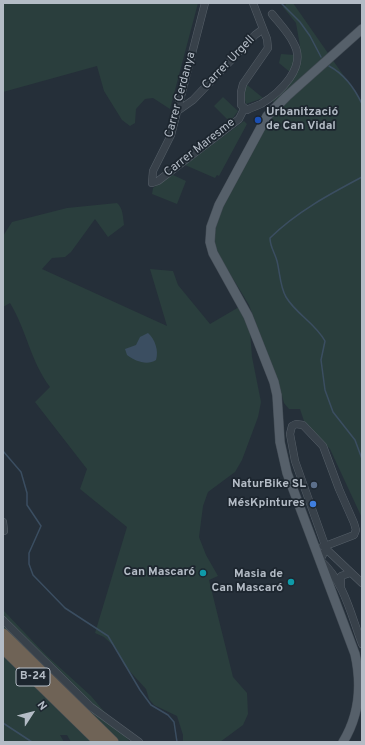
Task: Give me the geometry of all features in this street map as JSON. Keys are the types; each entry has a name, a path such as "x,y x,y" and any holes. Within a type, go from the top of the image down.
{"highway":[{"name":"B-24","path":"3,634 113,742"},
{"name":"B-24","path":"3,648 99,742"},
{"path":"63,706 92,742"}],"main road":[{"path":"343,742 350,729 357,710 360,687 358,668 284,460 277,395 274,382 248,316 218,263 210,242 211,227 219,205 259,129 274,108 362,29"}],"street":[{"name":"Carrer Cerdanya","path":"152,183 153,171 169,141 205,3"},
{"path":"253,3 267,39 268,48 243,84 240,102 247,108 259,105 268,99 290,78 295,68 297,57 295,44 272,14"},
{"name":"Carrer Urgell","path":"176,112 193,100 255,35 263,29"},
{"path":"268,99 274,108"},
{"path":"259,105 274,108"},
{"name":"Carrer Maresme","path":"152,183 158,181 239,119 247,108"},
{"path":"326,548 295,461 290,434 292,426 296,424 303,425 323,446 356,530 354,535 328,545 320,560 335,575 342,589 362,644"},
{"path":"3,522 4,531"},
{"path":"308,527 350,573 362,583"},
{"path":"342,589 341,576 350,573"},
{"path":"3,620 91,707 139,742"}],"green space":[{"path":"3,3 198,3 170,109 153,98 145,99 136,109 135,123 130,126 122,120 104,91 97,66 3,92"},
{"path":"285,3 293,3 362,102 362,518 330,449 304,421 300,409 289,409 284,403 280,388 249,305 218,254 214,240 216,222 251,149 277,110 272,99 299,63 300,46 296,23 283,7 286,5"},
{"path":"281,54 295,55 291,73 279,63"},
{"path":"246,84 263,98 246,104 243,92"},
{"path":"223,97 238,111 230,122 214,106"},
{"path":"244,121 247,124 219,176 217,175 215,178 185,165"},
{"path":"171,174 186,181 177,204 152,194 153,188"},
{"path":"117,203 122,210 124,225 108,237 95,219 71,252 65,257 52,258 42,269 167,326 150,269 173,271 178,285 210,324 239,307 250,331 252,357 261,402 258,417 242,460 235,472 208,492 203,506 199,537 206,555 218,576 209,580 233,677 247,693 248,714 243,725 220,742 183,742 183,735 177,716 154,705 149,699 146,689 124,665 116,648 104,637 95,633 127,527 80,489 87,469 35,402 50,387 43,377 33,356 21,324 10,303 3,307 3,236 12,222 67,208"},
{"path":"3,610 46,655 91,696 130,742 71,742 67,735 60,735 64,742 3,742"}],"water":[{"path":"148,333 153,338 156,345 156,360 145,363 127,355 125,349 136,345 140,337"}],"waterway":[{"path":"281,3 300,22 310,36 321,57"},
{"path":"329,66 340,73 348,82 362,104"},
{"path":"362,177 302,212 270,238 277,261 282,289 286,297 295,309 316,329 325,341 321,360 325,390 333,412 355,440 362,459"},
{"path":"3,451 21,472 27,493 27,505 41,526 29,553 29,564 33,575 65,608 108,636 140,690 151,705 168,715 174,722 177,742"},
{"path":"3,723 32,742"}],"place":[{"name":"Urbanització de Can Vidal","path":"258,120"},
{"name":"NaturBike SL","path":"314,485"},
{"name":"MésKpintures","path":"313,504"},
{"name":"Can Mascaró","path":"203,573"},
{"name":"Masia de Can Mascaró","path":"291,582"}]}
